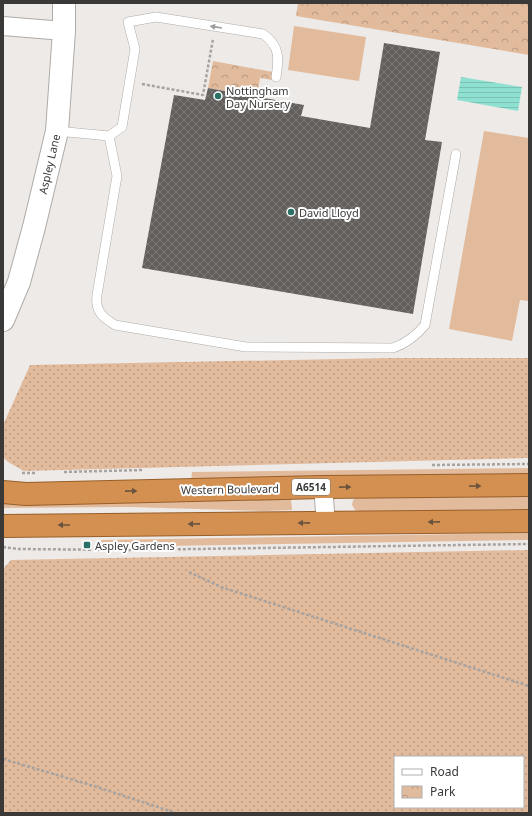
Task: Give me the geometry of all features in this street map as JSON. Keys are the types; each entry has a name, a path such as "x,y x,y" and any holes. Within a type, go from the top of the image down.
{"highway":[{"name":"Western Boulevard","path":"3,492 26,494 323,487 529,485"},
{"path":"3,526 529,521"}],"main road":[{"name":"Aspley Lane","path":"3,320 23,267 56,131 64,31 64,3"}],"street":[{"path":"3,26 64,31"},
{"path":"323,487 326,523"}],"lane":[{"path":"56,131 109,136 122,127 135,49 133,35 128,22 156,18 264,34 273,41 278,63 276,77"},
{"path":"109,136 117,176 96,295 96,306 100,314 115,325 266,348 393,348 402,345 415,337 425,325 456,154"}],"path":[{"path":"130,82 203,95 215,26"},
{"path":"3,547 18,549 129,550 529,544"},
{"path":"189,572 221,587 529,686"},
{"path":"3,759 94,786 176,813"}],"green space":[{"path":"298,3 529,3 529,55 296,16"},
{"path":"294,26 366,37 359,81 288,70"},
{"path":"213,61 273,72 272,80 260,78 257,96 208,88"},
{"path":"484,131 529,138 529,301 520,300 512,341 449,329"},
{"path":"391,358 529,358 529,458 24,471 8,462 3,457 3,425 30,365"},
{"path":"529,468 529,476 191,481 192,472"},
{"path":"529,494 529,509 361,512 355,510 352,505 353,500 359,497"},
{"path":"291,498 292,510 265,511 130,507 3,508 3,502"},
{"path":"529,533 529,540 103,547 101,540"},
{"path":"529,550 529,813 3,813 3,569 11,560"}],"shaded area":[{"path":"461,77 522,87 518,111 457,100"}],"building":[{"name":"David Lloyd","path":"384,43 440,52 425,140 442,142 413,314 142,268 174,95 205,100 208,88 304,105 301,116 370,128"}],"place":[{"name":"Nottingham Day Nursery","path":"218,96"},
{"name":"David Lloyd","path":"291,212"},
{"name":"Aspley Gardens","path":"87,545"}]}
